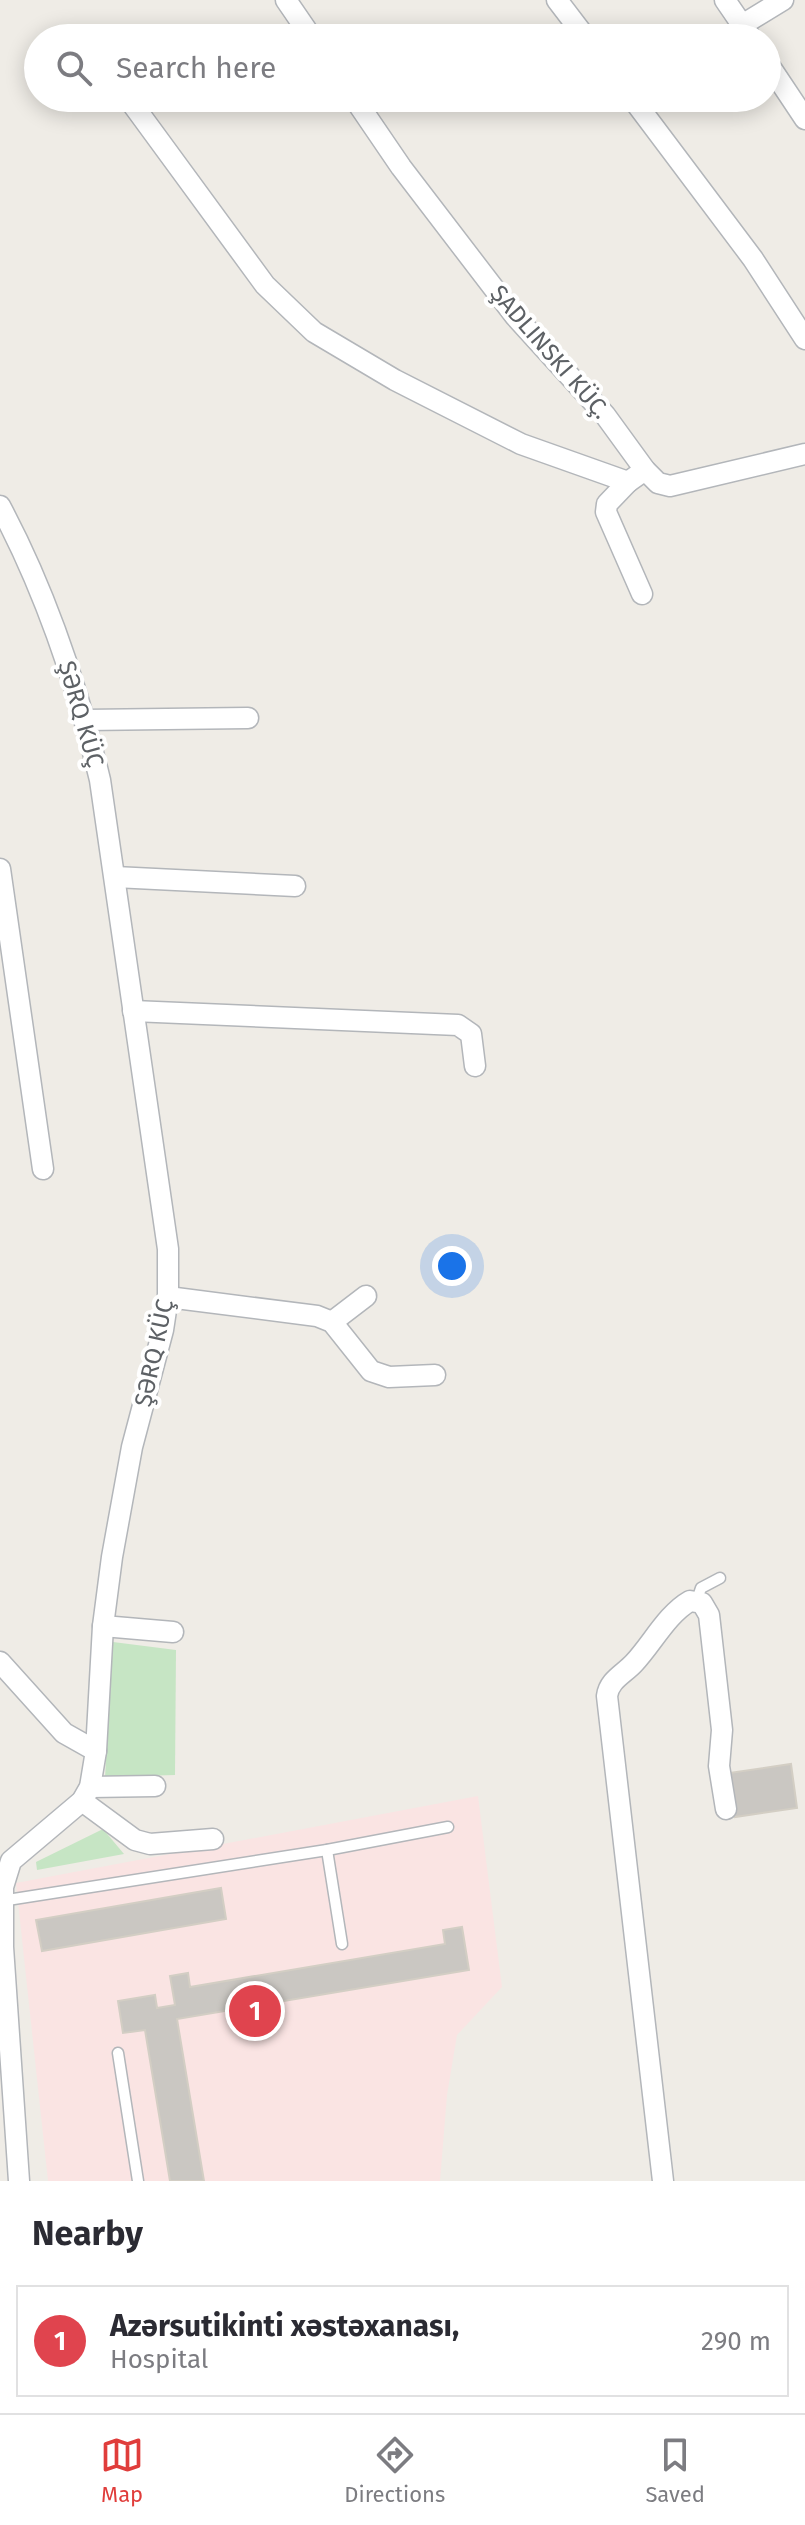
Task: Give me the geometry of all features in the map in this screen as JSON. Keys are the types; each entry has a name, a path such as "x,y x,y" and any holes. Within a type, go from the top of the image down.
{"street":[{"path":"286,0 302,24"},
{"path":"557,0 575,24"},
{"path":"725,0 741,24"},
{"path":"754,24 783,0"},
{"path":"781,83 805,119"},
{"path":"138,112 265,285 314,332 395,380 521,444 670,486 805,454"},
{"name":"ŞADLINSKI KÜÇ.","path":"364,112 401,167 515,316 605,415 637,476"},
{"path":"643,112 753,259 805,339"},
{"path":"637,476 607,504 606,512 642,594"},
{"name":"ŞƏRQ KÜÇ","path":"0,506 60,641 100,780 168,1249 168,1297 163,1330 123,1486 103,1626 96,1751 86,1794"},
{"path":"85,720 248,718"},
{"path":"0,869 7,963 43,1169"},
{"path":"115,877 295,886"},
{"path":"133,1011 458,1025 471,1034 475,1066"},
{"path":"332,1322 366,1296"},
{"path":"168,1297 317,1316 332,1322 371,1371 389,1377 435,1375"},
{"path":"663,2181 607,1696 612,1682 632,1665 683,1605 697,1600 709,1615 722,1730 719,1766 726,1809"},
{"path":"103,1626 173,1632"},
{"path":"0,1662 64,1733 96,1751"},
{"path":"19,2181 1,1901 5,1858 86,1794 155,1786"},
{"path":"86,1794 135,1840 150,1844 213,1839"}],"lane":[{"path":"697,1600 701,1588 720,1578"},
{"path":"1,1901 327,1850 448,1827"},
{"path":"327,1850 342,1944"},
{"path":"118,2053 138,2181"}],"shaded area":[{"path":"478,1796 502,1987 457,2035 447,2095 440,2181 48,2181 16,1883"}],"green space":[{"path":"113,1642 176,1650 175,1775 105,1777"},
{"path":"103,1829 124,1854 37,1870 36,1862"}],"building":[{"path":"791,1764 797,1808 735,1817 729,1773"},
{"path":"221,1888 226,1919 42,1951 36,1920"},
{"path":"462,1927 469,1970 177,2019 204,2181 170,2181 145,2030 123,2033 118,2001 155,1995 157,2008 175,2005 170,1976 188,1973 190,1987 445,1944 443,1930"}],"place":[{"name":"Azərsutikinti xəstəxanası,","path":"255,2011"}]}
